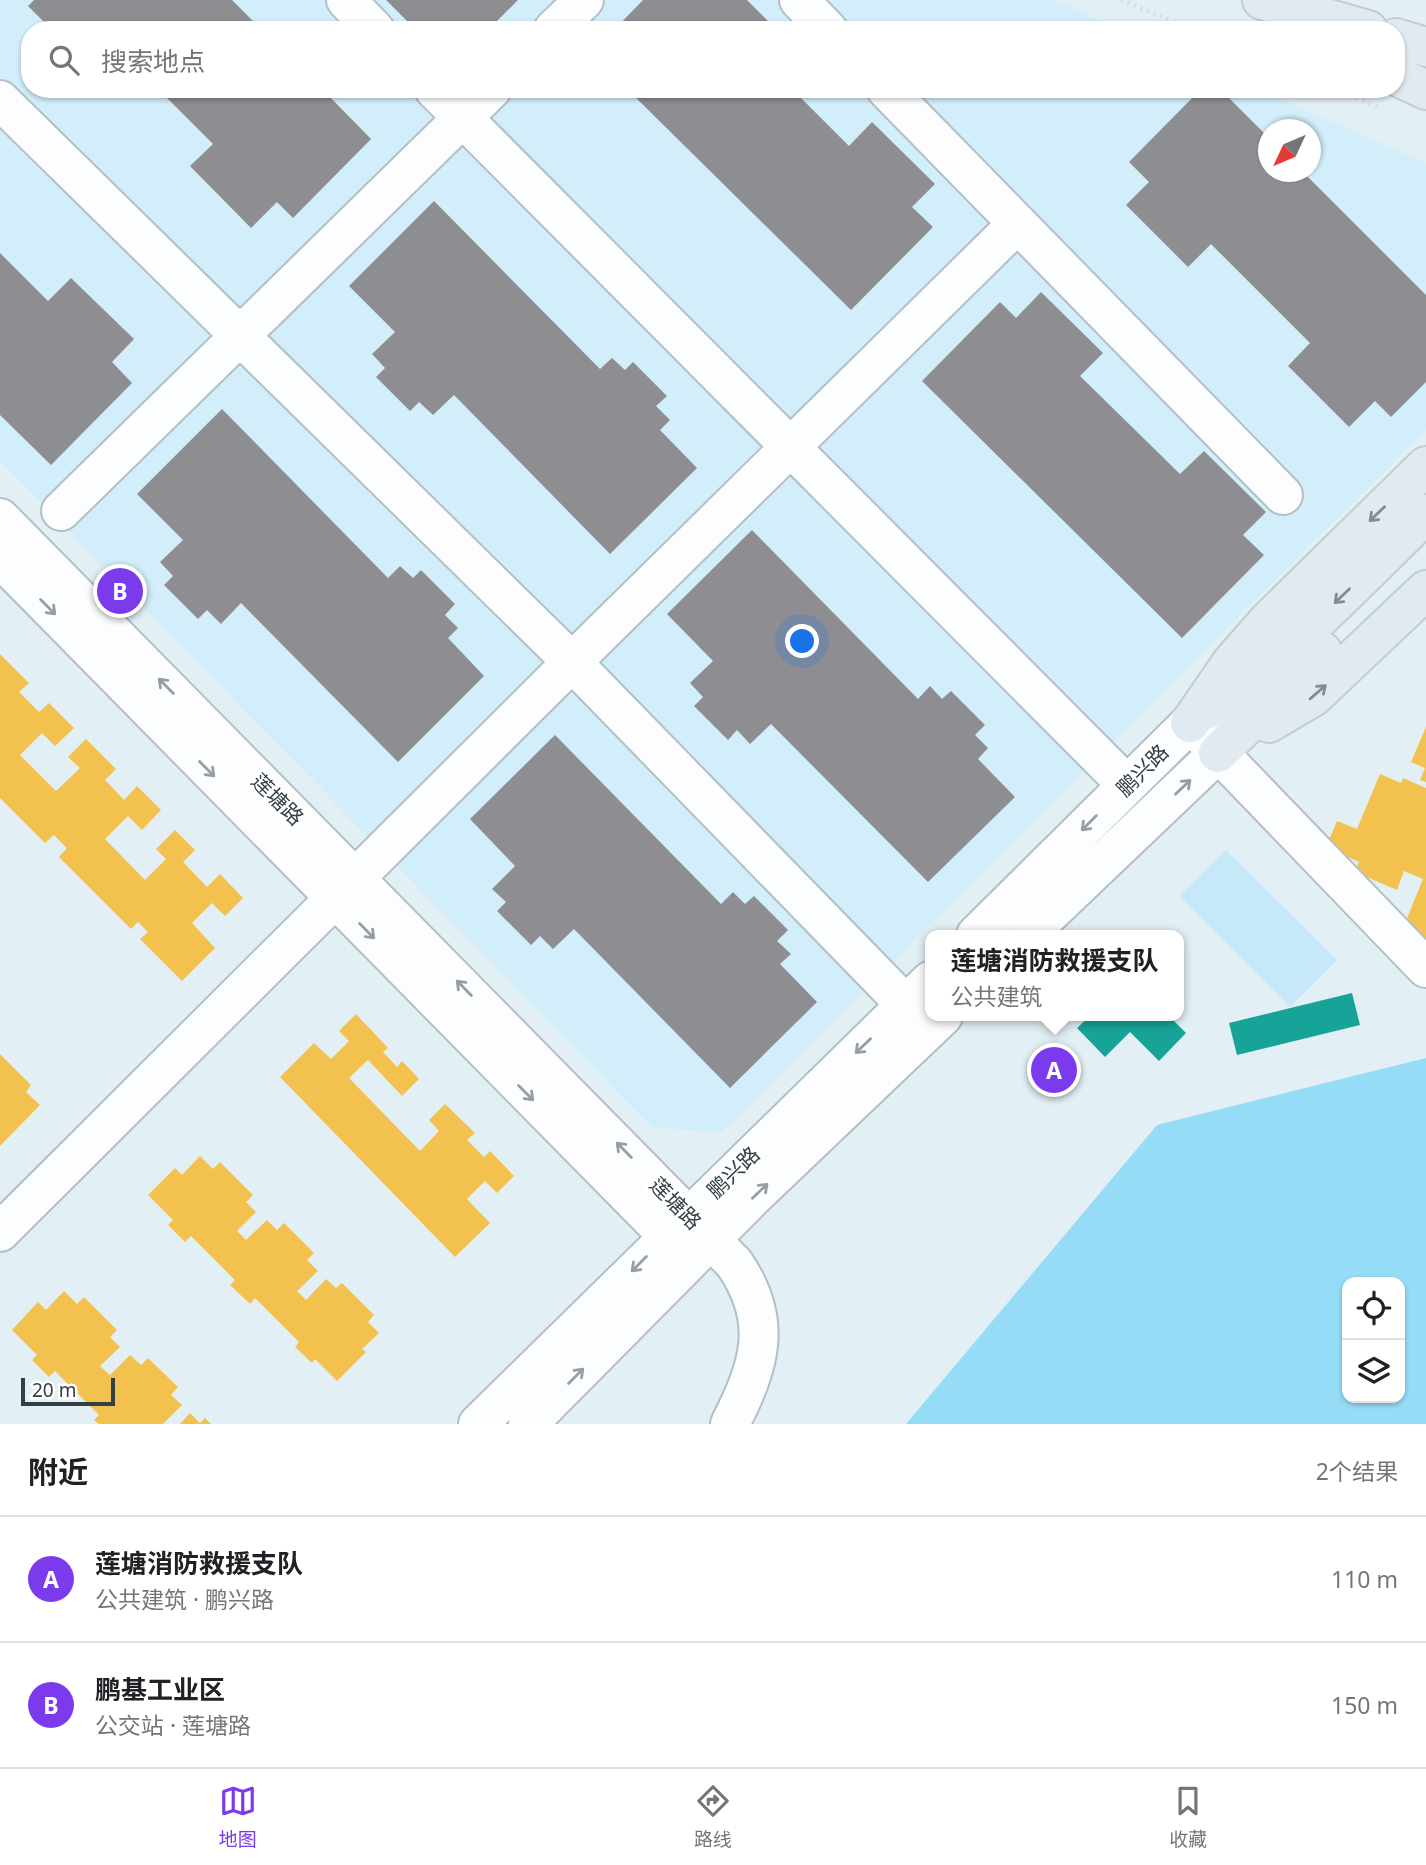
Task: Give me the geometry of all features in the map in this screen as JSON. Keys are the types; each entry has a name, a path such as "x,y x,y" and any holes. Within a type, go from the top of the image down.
{"main road":[{"path":"1234,0 1279,21"},
{"path":"1262,0 1336,21"},
{"path":"1405,41 1426,47"},
{"path":"1405,80 1426,90"},
{"path":"1190,723 1232,662 1269,620 1426,466"},
{"path":"1219,752 1294,660 1426,514"},
{"path":"1190,723 1257,676 1294,660 1426,549"},
{"path":"1219,752 1313,697 1426,590"}],"street":[{"path":"346,0 366,21"},
{"path":"562,21 584,0"},
{"path":"799,0 819,21"},
{"path":"443,98 1127,785"},
{"path":"61,511 483,98"},
{"path":"895,98 1283,495"},
{"path":"0,100 572,662 918,993"},
{"path":"0,1232 572,662 792,449 1017,224"},
{"name":"莲塘路","path":"0,518 345,888"},
{"name":"莲塘路","path":"0,558 345,888 689,1231 745,1279 754,1298 759,1322 756,1368 730,1424"},
{"path":"1190,723 1426,968"},
{"name":"鹏兴路","path":"981,930 1190,723"},
{"name":"鹏兴路","path":"1032,930 1219,752"},
{"name":"鹏兴路","path":"528,1424 689,1231 918,993"},
{"name":"鹏兴路","path":"478,1424 689,1231 937,1021"}],"path":[{"path":"1121,0 1173,21"}],"shaded area":[{"path":"0,0 1055,0 1103,21 21,21 21,98 1278,98 1426,163 1426,430 721,1133 652,1127 0,461"},
{"path":"1226,850 1337,960 1290,1007 1179,896"},
{"path":"1426,1058 1426,1424 906,1424 1157,1125"}],"building: 住宅":[{"path":"0,654 29,683 19,692 39,712 49,703 74,728 55,746 42,733 20,755 56,791 80,768 68,757 86,739 116,769 105,780 124,800 137,786 161,810 142,830 128,816 105,839 145,880 166,859 156,849 175,830 195,850 183,862 207,887 220,874 243,898 225,916 212,903 192,923 215,948 182,981 140,939 148,932 138,922 131,929 59,857 67,848 54,835 45,843 0,798"},
{"path":"1426,727 1426,782 1420,780 1425,768 1411,762"},
{"path":"1380,774 1401,783 1403,778 1426,788 1426,959 1417,955 1425,937 1403,928 1423,879 1404,871 1397,890 1355,872 1359,862 1326,847 1337,821 1357,829"},
{"path":"356,1014 388,1048 383,1052 397,1067 402,1061 419,1079 402,1096 368,1060 349,1078 420,1151 439,1131 429,1120 445,1104 475,1133 467,1140 484,1157 490,1151 514,1176 497,1193 485,1181 467,1199 490,1223 455,1257 280,1077 314,1043 331,1059 349,1041 339,1031"},
{"path":"0,1054 31,1085 26,1092 40,1105 0,1146"},
{"path":"200,1156 213,1169 220,1162 253,1195 246,1202 256,1212 237,1231 246,1240 267,1220 277,1230 284,1223 314,1253 307,1260 318,1271 297,1291 306,1300 326,1279 336,1288 342,1283 374,1315 368,1322 379,1333 362,1349 366,1352 337,1381 315,1359 312,1363 295,1347 299,1342 255,1298 250,1304 230,1285 235,1280 191,1236 185,1242 168,1225 173,1220 148,1195 175,1168 182,1175"},
{"path":"64,1291 77,1304 84,1297 117,1330 110,1337 120,1347 100,1366 110,1375 130,1355 141,1365 148,1358 178,1387 171,1395 182,1405 163,1424 99,1424 94,1420 99,1415 55,1371 49,1377 32,1360 37,1355 12,1330 38,1302 46,1310"},
{"path":"190,1413 200,1423 205,1418 211,1424 180,1424"}],"building: 公共":[{"path":"1352,993 1360,1025 1237,1055 1229,1023"},
{"path":"1085,1021 1174,1021 1186,1033 1159,1061 1130,1032 1105,1057 1077,1028"}],"building: 工业":[{"path":"34,0 232,0 253,21 43,21 28,6"},
{"path":"386,0 518,0 497,21 407,21"},
{"path":"643,0 747,0 768,21 623,21"},
{"path":"167,98 331,98 371,139 293,218 277,202 251,228 190,166 213,144"},
{"path":"636,98 801,98 849,146 872,122 935,184 912,207 933,227 851,310"},
{"path":"1192,98 1229,98 1258,127 1258,182 1313,182 1426,295 1426,382 1391,417 1375,401 1349,427 1288,366 1310,343 1211,244 1188,267 1126,205 1149,182 1129,162"},
{"path":"434,201 600,369 612,358 625,370 633,362 667,396 656,406 670,420 660,430 697,468 610,554 454,395 433,415 419,402 410,411 376,377 385,368 372,354 395,332 349,286"},
{"path":"0,253 48,301 71,278 134,339 112,362 132,383 51,465 0,415"},
{"path":"1041,292 1103,353 1080,376 1180,474 1204,451 1266,512 1243,535 1264,555 1182,638 922,381 1000,302 1016,318"},
{"path":"222,409 388,578 400,566 413,578 421,570 455,604 445,615 458,628 448,638 484,676 398,762 241,603 221,624 207,610 198,619 164,585 173,576 160,562 183,540 137,494"},
{"path":"752,530 918,699 930,686 942,699 951,691 985,725 975,735 988,748 978,759 1015,797 928,882 771,724 750,744 737,730 728,740 694,706 703,697 690,683 713,661 667,614"},
{"path":"555,735 721,904 733,892 745,904 754,896 788,930 777,941 791,954 780,964 817,1002 730,1088 574,929 553,949 540,936 531,945 497,911 506,902 492,889 515,866 470,819"}],"place":[{"name":"鹏基工业区","path":"120,591"},
{"name":"莲塘消防救援支队","path":"1054,1070"}]}
